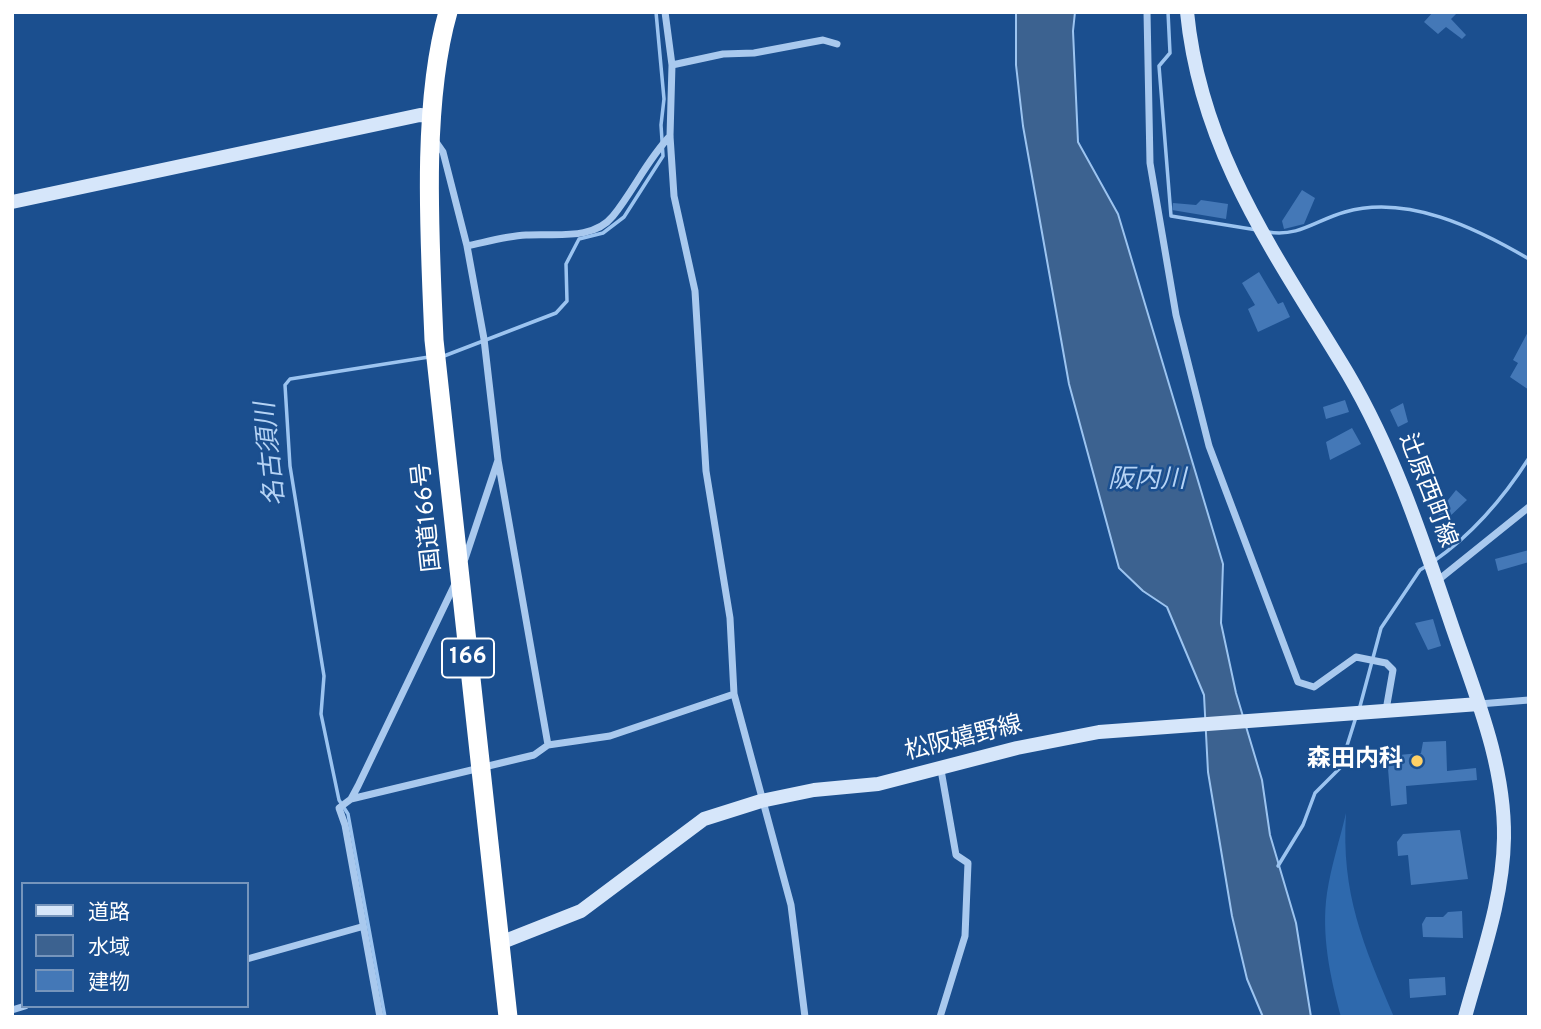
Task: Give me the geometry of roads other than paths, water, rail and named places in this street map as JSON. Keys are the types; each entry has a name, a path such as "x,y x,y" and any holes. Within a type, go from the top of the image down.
{"highway":[{"name":"国道166号","path":"448,12 440,40 432,138 430,243 434,340 508,1017"}],"main road":[{"name":"辻原西町線","path":"1187,12 1194,57 1212,128 1254,222 1369,411 1399,478 1479,704 1496,765 1504,840 1496,905 1465,1017"},
{"path":"12,202 237,152 420,115 433,116"},
{"name":"松阪嬉野線","path":"500,943 581,911 704,818 761,801 814,790 878,784 942,770 1017,748 1099,732 1479,704"}],"street":[{"path":"664,12 672,65 670,136 674,196 695,291 706,471 730,618 734,694 791,905 806,1017"},
{"path":"1147,12 1146,77 1153,185 1176,315 1209,446 1298,682 1314,687 1356,657 1363,656 1386,663 1393,670 1386,710"},
{"path":"672,65 723,54 754,53 823,40 837,44"},
{"path":"467,246 525,235 566,235 594,230 612,218 658,149 670,136"},
{"path":"432,138 443,152 467,246 484,339 498,460 548,745"},
{"path":"351,799 460,572 498,460"},
{"path":"1437,582 1529,507"},
{"path":"380,1017 340,807 351,799 534,755 548,745 610,736 734,694"},
{"path":"1479,704 1529,700"},
{"path":"940,1017 965,936 968,863 956,855 942,770"},
{"path":"248,959 361,927"}],"water":[{"name":"阪内川","path":"1016,12 1075,12 1073,31 1078,142 1118,214 1223,564 1221,623 1236,693 1262,780 1270,835 1296,923 1311,1017 1263,1017 1247,979 1232,916 1208,772 1204,695 1167,607 1143,591 1119,568 1069,384 1023,126 1016,65"}],"waterway":[{"name":"名古須川","path":"444,356 556,313 567,301 566,264 579,239 603,233 624,217 663,156 661,125 664,99 656,12"},
{"path":"1168,12 1170,53 1159,66 1171,216 1257,230"},
{"path":"1268,232 1299,230 1345,212 1392,207 1440,217 1464,226 1529,259"},
{"name":"名古須川","path":"385,1017 348,814 339,800 321,714 324,676 290,466 285,385 290,379 429,357"},
{"path":"1434,561 1462,539 1487,514 1529,458"},
{"path":"1359,710 1381,628 1420,570 1428,565"},
{"path":"1278,866 1303,825 1315,793 1340,768 1356,717"}],"place":[{"name":"森田内科","path":"1417,761"}]}
